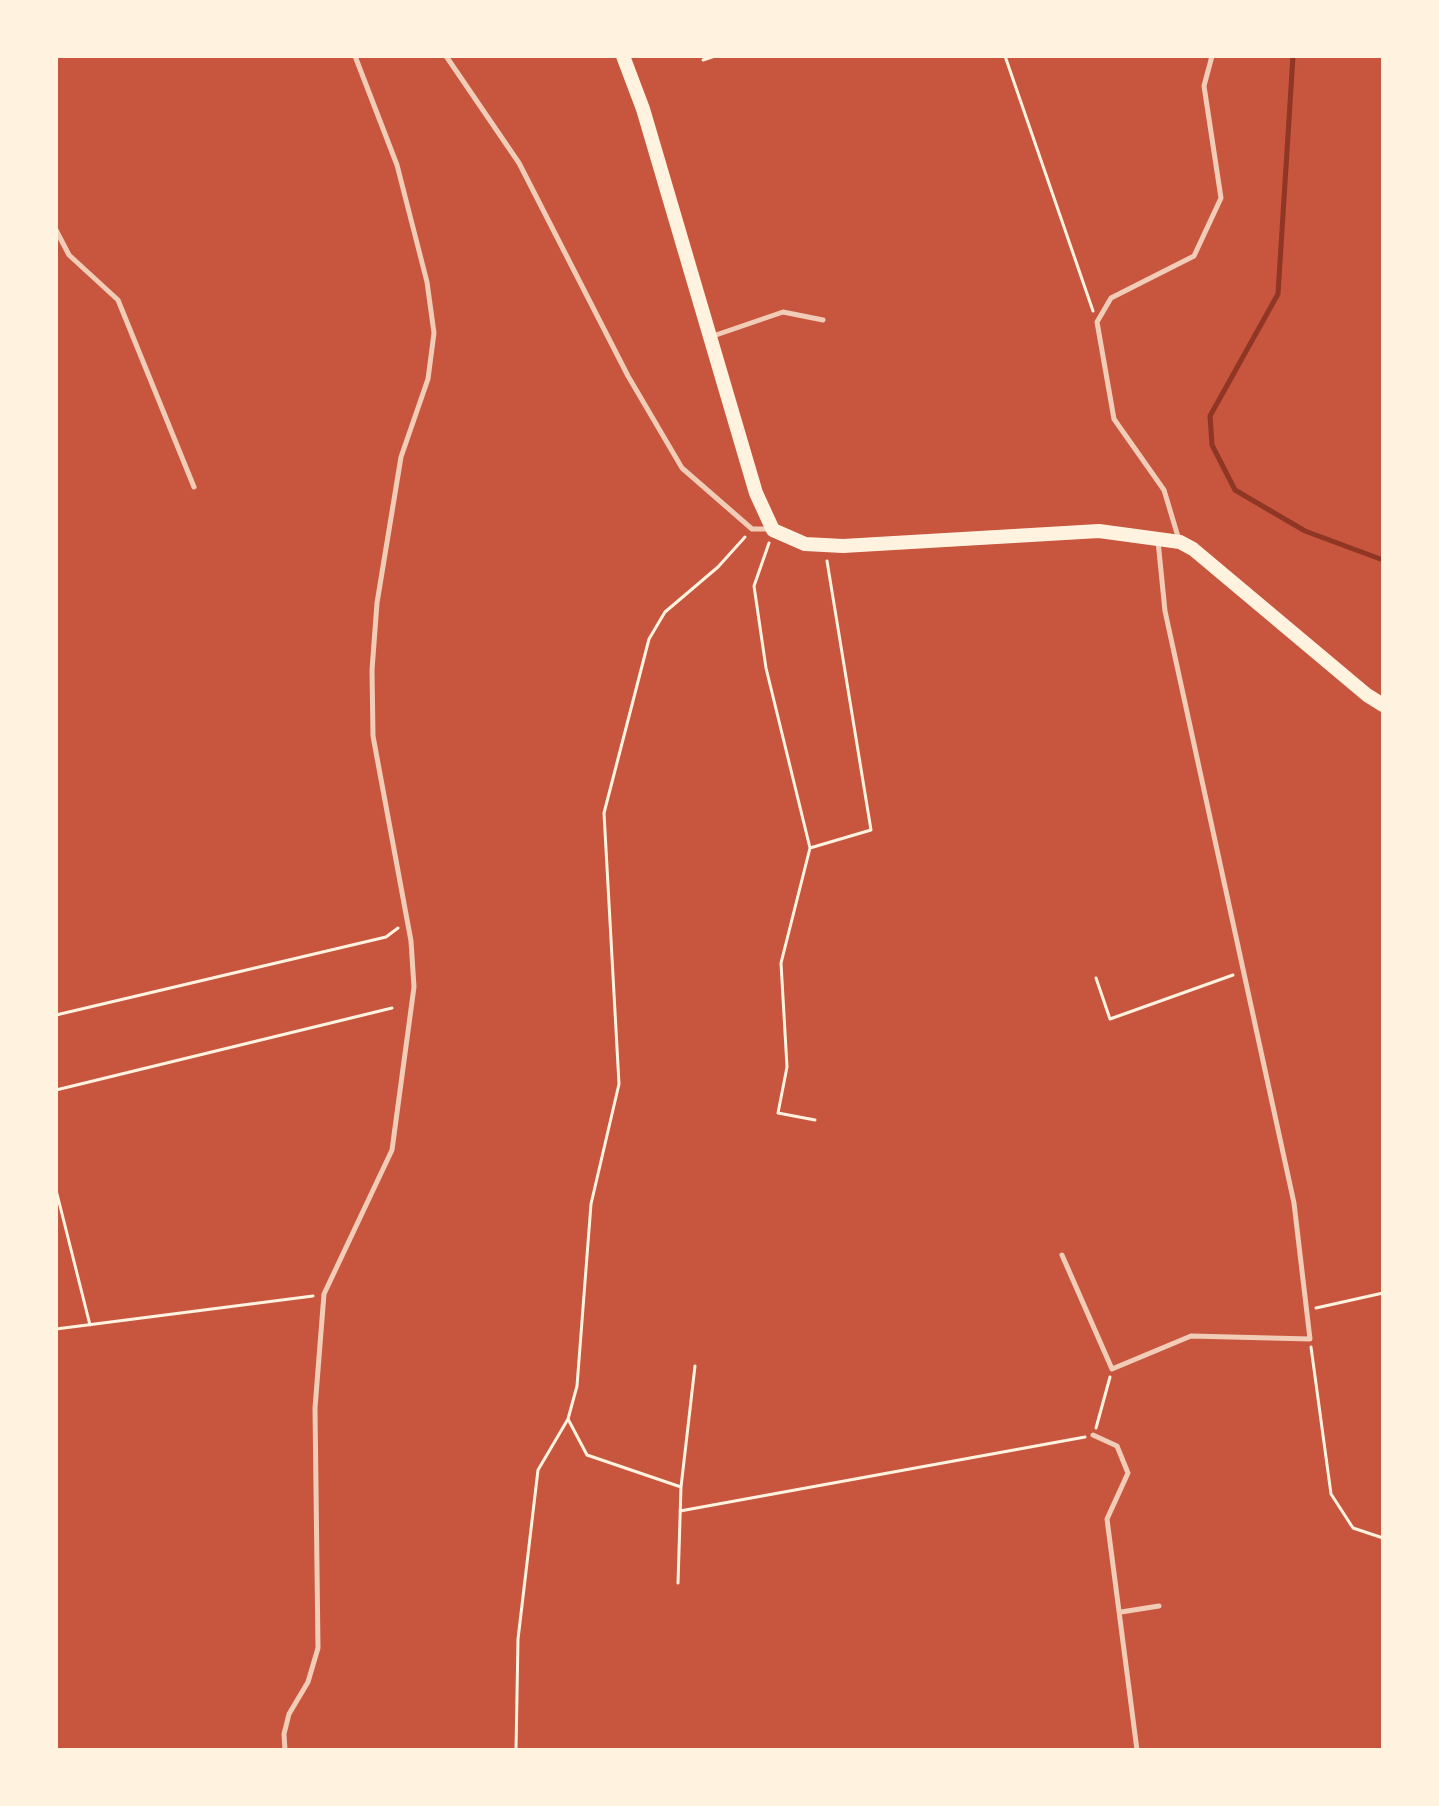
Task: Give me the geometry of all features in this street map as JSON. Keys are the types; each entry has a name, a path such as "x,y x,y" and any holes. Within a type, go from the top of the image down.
{"main road":[{"path":"623,56 643,109 756,493 773,530 805,544 824,545 1099,531 1180,542 1193,549 1367,695 1383,705"}],"lane":[{"path":"285,1750 284,1734 289,1714 308,1682 318,1648 315,1408 324,1294 392,1150 414,987 407,921 373,736 372,670 377,603 401,457 428,379 434,333 427,282 397,165 355,56"},
{"path":"446,56 519,163 628,376 682,468 752,529 773,530"},
{"path":"1180,542 1164,490 1114,419 1097,322 1111,298 1129,285 1194,256 1221,198 1204,86 1212,56"},
{"path":"56,230 69,255 118,300 194,487"},
{"path":"710,337 783,312 823,320"},
{"path":"1062,1255 1112,1369 1191,1336 1310,1339 1294,1203 1165,611 1158,540"},
{"path":"1093,1435 1117,1446 1128,1473 1107,1519 1137,1750"},
{"path":"1121,1612 1159,1606"}],"path":[{"path":"703,60 715,56"},
{"path":"1005,56 1097,322"},
{"path":"516,1750 518,1639 538,1470 568,1419 577,1386 591,1204 619,1084 604,813 649,639 665,612 718,567 752,529"},
{"path":"773,530 754,586 766,668 810,848 781,963 787,1067 778,1113 815,1120"},
{"path":"810,848 871,830 824,545"},
{"path":"56,1015 386,937 407,921"},
{"path":"1096,978 1110,1019 1244,971"},
{"path":"56,1090 392,1008"},
{"path":"56,1190 90,1325"},
{"path":"1308,1310 1383,1293"},
{"path":"56,1329 324,1294"},
{"path":"1310,1339 1331,1494 1353,1528 1383,1538"},
{"path":"678,1583 681,1487 695,1366"},
{"path":"680,1511 1093,1435 1112,1369"},
{"path":"568,1419 587,1455 681,1487"}],"waterway":[{"path":"1293,56 1278,294 1210,416 1212,445 1235,490 1305,531 1383,560"}]}
